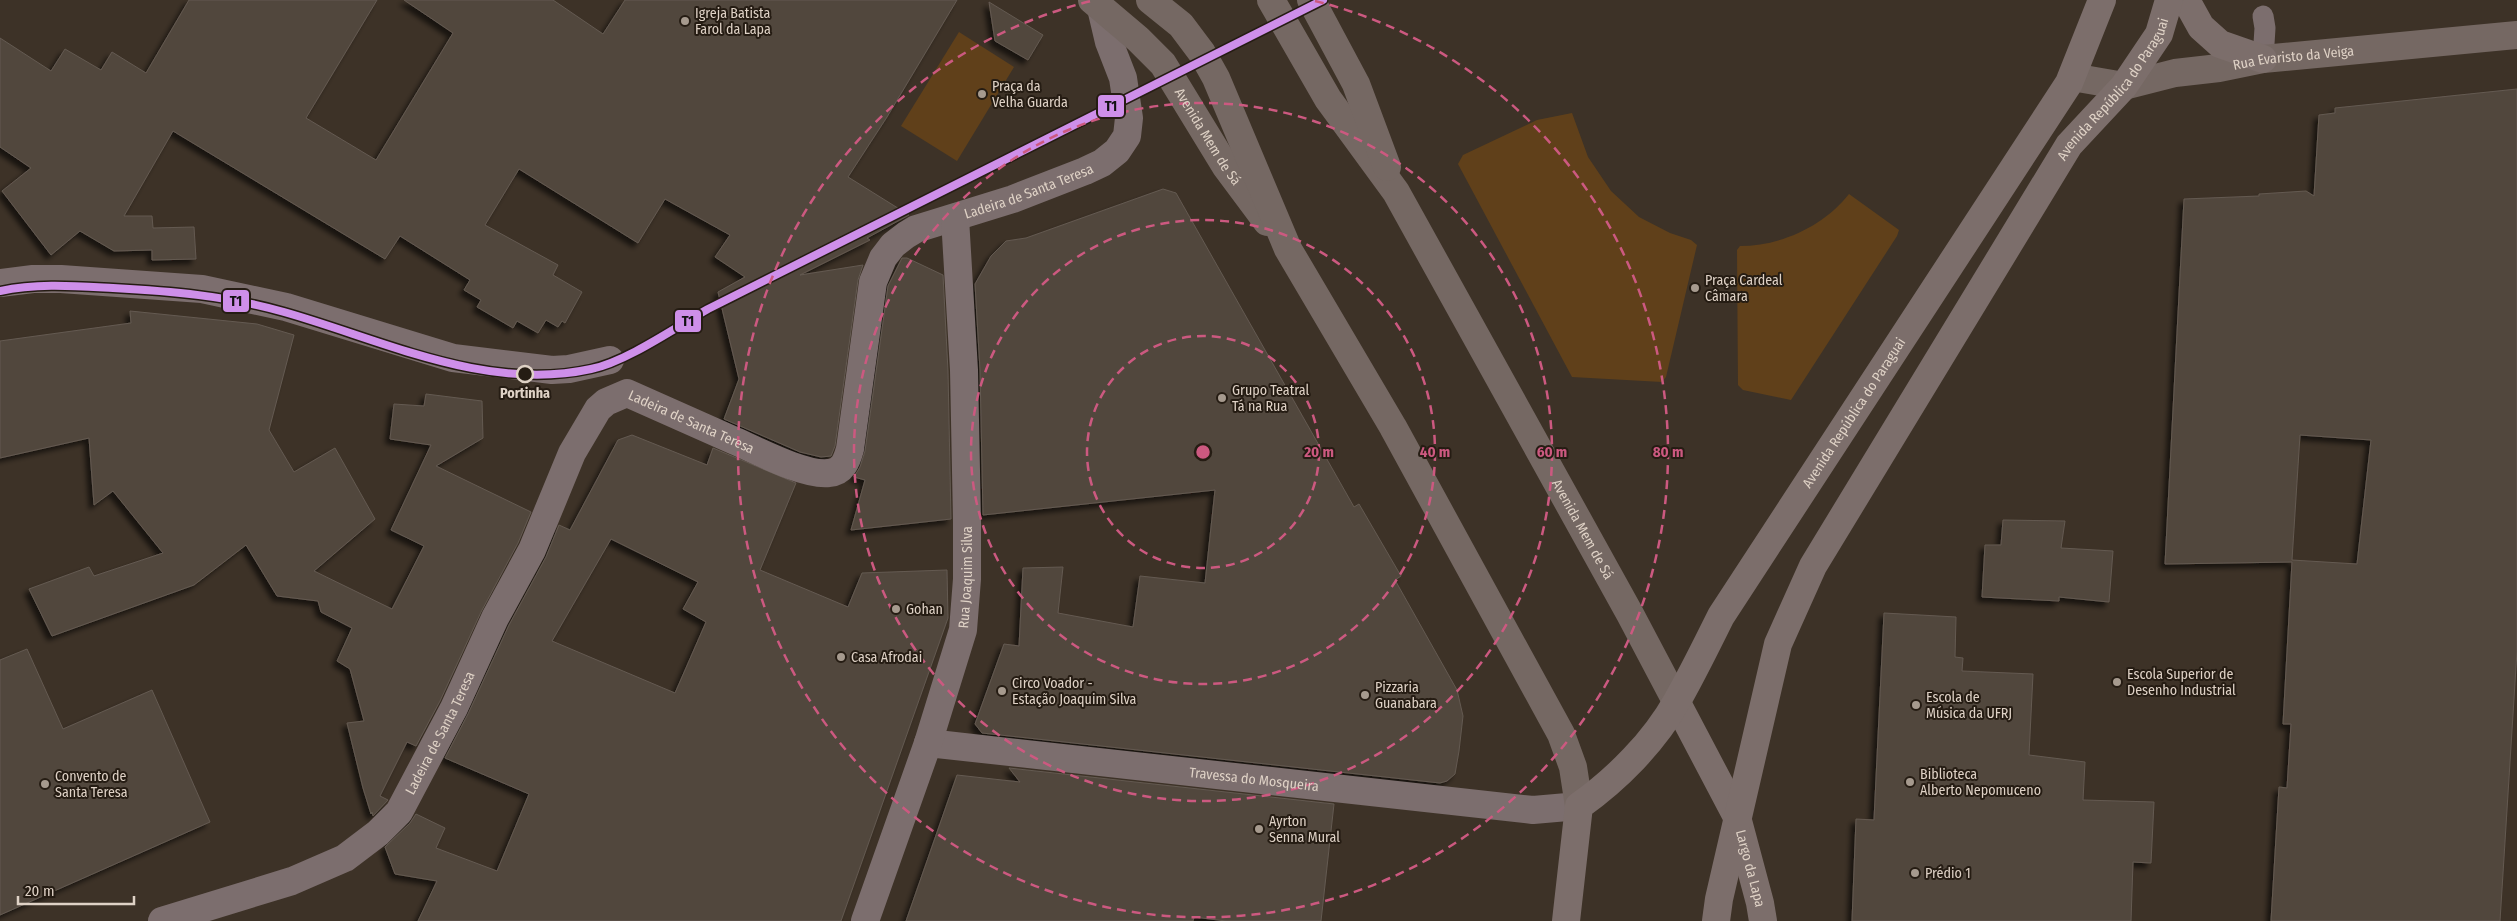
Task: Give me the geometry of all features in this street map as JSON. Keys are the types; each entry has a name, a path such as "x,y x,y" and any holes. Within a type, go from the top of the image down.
{"main road":[{"name":"Avenida Mem de Sá","path":"1150,0 1181,25 1196,42 1207,61 1230,110 1288,249"},
{"name":"Avenida Mem de Sá","path":"1271,0 1328,99 1396,192 1630,614 1737,817"},
{"name":"Avenida Mem de Sá","path":"1311,0 1347,66 1364,102 1396,192"},
{"name":"Avenida República do Paraguai","path":"1716,921 1719,898 1737,817 1778,644 1813,566 2069,144 2124,86 2159,34 2169,0"},
{"path":"2186,0 2201,28 2220,44 2264,59"},
{"name":"Avenida Mem de Sá","path":"1096,4 1163,64 1226,167 1288,249 1393,427 1539,691 1561,734 1573,767 1579,806"},
{"name":"Avenida República do Paraguai","path":"1579,806 1608,785 1677,702 1721,616 2070,80 2093,7"},
{"name":"Rua Evaristo da Veiga","path":"2070,80 2124,86 2175,74 2264,59 2517,34"},
{"path":"2069,144 2070,80"},
{"path":"1566,921 1579,806"},
{"name":"Largo da Lapa","path":"1737,817 1763,921"}],"street":[{"name":"Ladeira de Santa Teresa","path":"162,921 292,880 345,858 378,833 399,812 454,708 495,618 532,550 572,452 598,409 606,402 627,393 779,461 819,473 830,473 839,470 846,463 850,449 873,282 883,258 893,245 906,235 1085,171 1102,163 1118,151 1127,136 1129,118 1123,78 1096,4"},
{"name":"Rua Joaquim Silva","path":"865,921 928,744 963,630 968,579 964,370 955,218"},
{"path":"0,283 61,279 202,290 286,307 453,358 552,370 569,369 610,360"},
{"name":"Travessa do Mosqueira","path":"928,744 1533,810 1579,806"}],"lane":[{"path":"2263,16 2265,28 2264,59"}],"shaded area":[{"path":"959,32 1014,67 957,161 901,126"},
{"path":"1572,113 1588,157 1611,191 1639,217 1670,233 1691,240 1697,245 1666,377 1662,382 1572,377 1458,164 1463,155 1537,120"},
{"path":"1849,194 1899,230 1897,236 1791,400 1743,390 1738,385 1737,250 1740,246 1755,245 1786,238 1814,225 1827,216"}],"building":[{"path":"189,0 377,0 306,118 376,160 453,33 404,0 553,0 603,34 625,0 957,0 887,117 848,177 909,215 867,238 870,240 800,275 863,265 858,280 835,446 831,456 821,457 800,452 724,419 739,379 718,292 745,277 715,257 730,235 665,199 638,243 519,169 485,225 558,265 553,275 582,292 565,323 562,321 558,327 546,320 538,333 517,321 513,328 477,307 481,300 464,290 470,280 400,236 385,259 173,131 124,216 152,216 153,228 194,227 196,259 152,260 152,250 114,251 80,231 51,255 2,191 31,168 0,147 0,38 51,71 65,49 101,70 112,52 146,73"},
{"path":"989,2 1043,35 1028,60 995,41"},
{"path":"2517,89 2517,651 2500,921 2271,921 2279,787 2287,788 2291,724 2283,724 2292,562 2165,564 2184,199 2259,196 2259,194 2306,191 2314,196 2319,115 2335,113 2335,108","holes":["2300,435 2371,440 2357,564 2292,560"]},
{"path":"1163,189 1176,193 1354,507 1359,504 1401,576 1395,580 1457,690 1463,716 1455,774 1447,781 1440,783 982,733 975,724 1004,644 1019,646 1023,568 1063,567 1058,613 1133,627 1140,576 1205,583 1215,490 983,515 980,370 975,284 991,256 1006,241 1026,238"},
{"path":"902,258 907,258 943,275 948,371 951,519 851,530 865,480 854,477 860,467 865,451 888,286"},
{"path":"130,311 257,324 294,335 269,430 294,472 335,448 375,519 314,571 392,609 424,546 391,530 431,445 390,439 394,404 424,406 426,394 482,401 483,438 436,466 531,512 518,543 481,612 440,701 416,746 407,742 380,796 388,800 373,816 363,788 347,723 364,721 350,669 337,661 352,628 321,612 318,601 277,596 246,545 194,585 52,636 29,589 89,567 94,576 163,553 113,491 94,505 89,438 0,458 0,341 131,323"},
{"path":"632,435 707,465 713,448 796,483 760,570 848,607 862,573 947,570 948,618 841,921 418,921 437,881 395,874 385,847 410,823 416,814 445,828 436,848 497,871 529,794 445,758 468,714 509,625 546,557 559,525 570,530 618,440","holes":["611,539 698,582 683,609 706,622 675,693 552,641"]},
{"path":"2003,520 2065,521 2061,548 2113,551 2109,602 2059,597 2059,601 1982,597 1985,545 2001,545"},
{"path":"1884,613 1956,617 1955,657 1963,658 1962,671 2033,674 2029,755 2085,762 2083,800 2154,802 2151,863 2133,862 2131,921 1852,921 1856,819 1874,820"},
{"name":"Convento de Santa Teresa","path":"27,649 63,729 152,690 210,822 0,915 0,660"},
{"path":"1009,768 1334,804 1321,921 1226,921 1194,917 1193,921 906,921 957,775 1020,782"}],"transit line":[{"name":"T1","path":"0,291 14,288 70,286 199,295 263,306 435,360 474,368 513,374 552,374 591,369 635,352 708,309 1323,0"}],"place":[{"name":"Igreja Batista Farol da Lapa","path":"685,21"},
{"name":"Praça da Velha Guarda","path":"982,94"},
{"name":"Praça Cardeal Câmara","path":"1695,288"},
{"name":"Portinha","path":"525,374"},
{"name":"Grupo Teatral Tá na Rua","path":"1222,398"},
{"name":"Gohan","path":"896,609"},
{"name":"Casa Afrodai","path":"841,657"},
{"name":"Escola Superior de Desenho Industrial","path":"2117,682"},
{"name":"Circo Voador - Estação Joaquim Silva","path":"1002,691"},
{"name":"Pizzaria Guanabara","path":"1365,695"},
{"name":"Escola de Música da UFRJ","path":"1916,705"},
{"name":"Biblioteca Alberto Nepomuceno","path":"1910,782"},
{"name":"Convento de Santa Teresa","path":"45,784"},
{"name":"Ayrton Senna Mural","path":"1259,829"},
{"name":"Prédio 1","path":"1915,873"}]}
